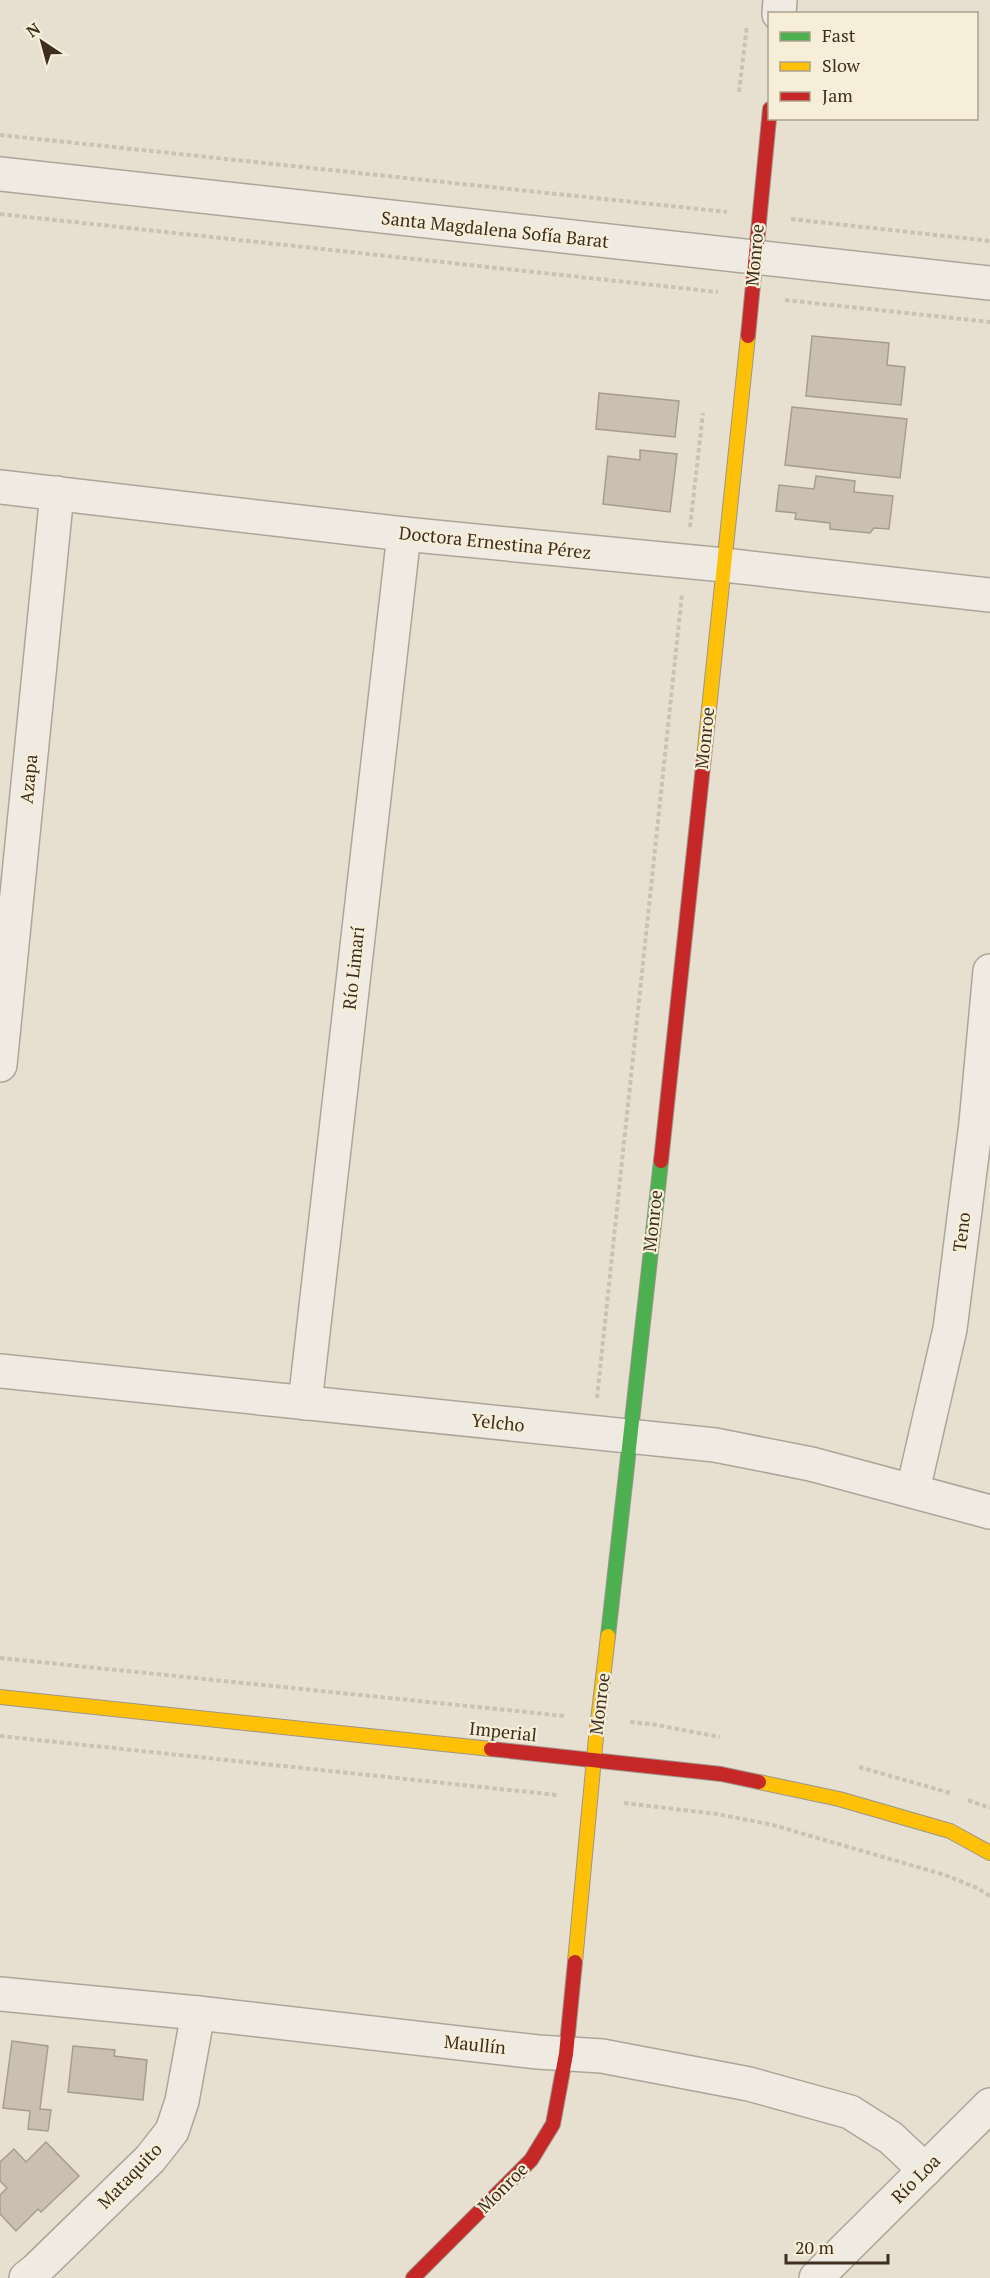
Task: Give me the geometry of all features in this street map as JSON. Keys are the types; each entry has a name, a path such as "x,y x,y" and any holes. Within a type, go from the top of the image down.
{"street":[{"name":"Monroe","path":"412,2278 531,2160 554,2124 566,2054 593,1759 631,1437 724,566 769,120"},
{"name":"Santa Magdalena Sofía Barat","path":"0,174 990,283"},
{"name":"Doctora Ernestina Pérez","path":"0,487 404,534 990,595"},
{"name":"Azapa","path":"0,1065 57,493"},
{"name":"Río Limarí","path":"305,1403 404,534"},
{"name":"Teno","path":"913,1490 950,1329 976,1123 990,971"},
{"name":"Yelcho","path":"0,1371 726,1447 811,1464 990,1512"},
{"name":"Imperial","path":"0,1697 721,1774 839,1799 950,1831 990,1853"},
{"name":"Maullín","path":"0,1994 602,2056 749,2084 849,2112 891,2138 926,2170"},
{"name":"Mataquito","path":"26,2278 150,2159 172,2131 182,2101 198,2013"},
{"name":"Río Loa","path":"816,2278 990,2105"}],"path":[{"path":"739,94 747,24"},
{"path":"0,135 990,240"},
{"path":"717,292 728,200"},
{"path":"0,214 990,322"},
{"path":"596,1434 597,1400 704,407"},
{"path":"0,1736 717,1814 773,1825 945,1875 990,1896"}],"building":[{"path":"812,336 889,343 887,365 905,367 901,405 806,396"},
{"path":"599,393 679,401 675,437 596,429"},
{"path":"792,407 907,419 900,478 785,465"},
{"path":"640,450 677,454 670,512 603,504 608,456 640,460"},
{"path":"816,476 855,481 854,492 893,496 889,529 874,528 870,533 830,529 830,523 795,519 796,513 776,511 779,485 814,489"},
{"path":"12,2041 48,2046 40,2109 51,2110 48,2131 28,2129 30,2111 3,2108"},
{"path":"73,2046 115,2050 114,2056 147,2060 143,2100 68,2092"},
{"path":"46,2142 79,2176 41,2212 38,2209 16,2231 0,2214 0,2195 7,2188 0,2181 0,2162 14,2149 26,2162"}],"traffic: fast":[{"path":"608,1636 661,1161"}],"traffic: slow":[{"path":"704,757 748,336"},
{"path":"575,1962 608,1636"},
{"path":"0,1697 491,1749"},
{"path":"759,1782 839,1799 950,1831 990,1853"}],"traffic: jam":[{"path":"748,336 769,120"},
{"path":"661,1161 704,757"},
{"path":"491,1749 721,1774 759,1782"},
{"path":"413,2278 531,2160 553,2124 566,2054 575,1962"}]}
